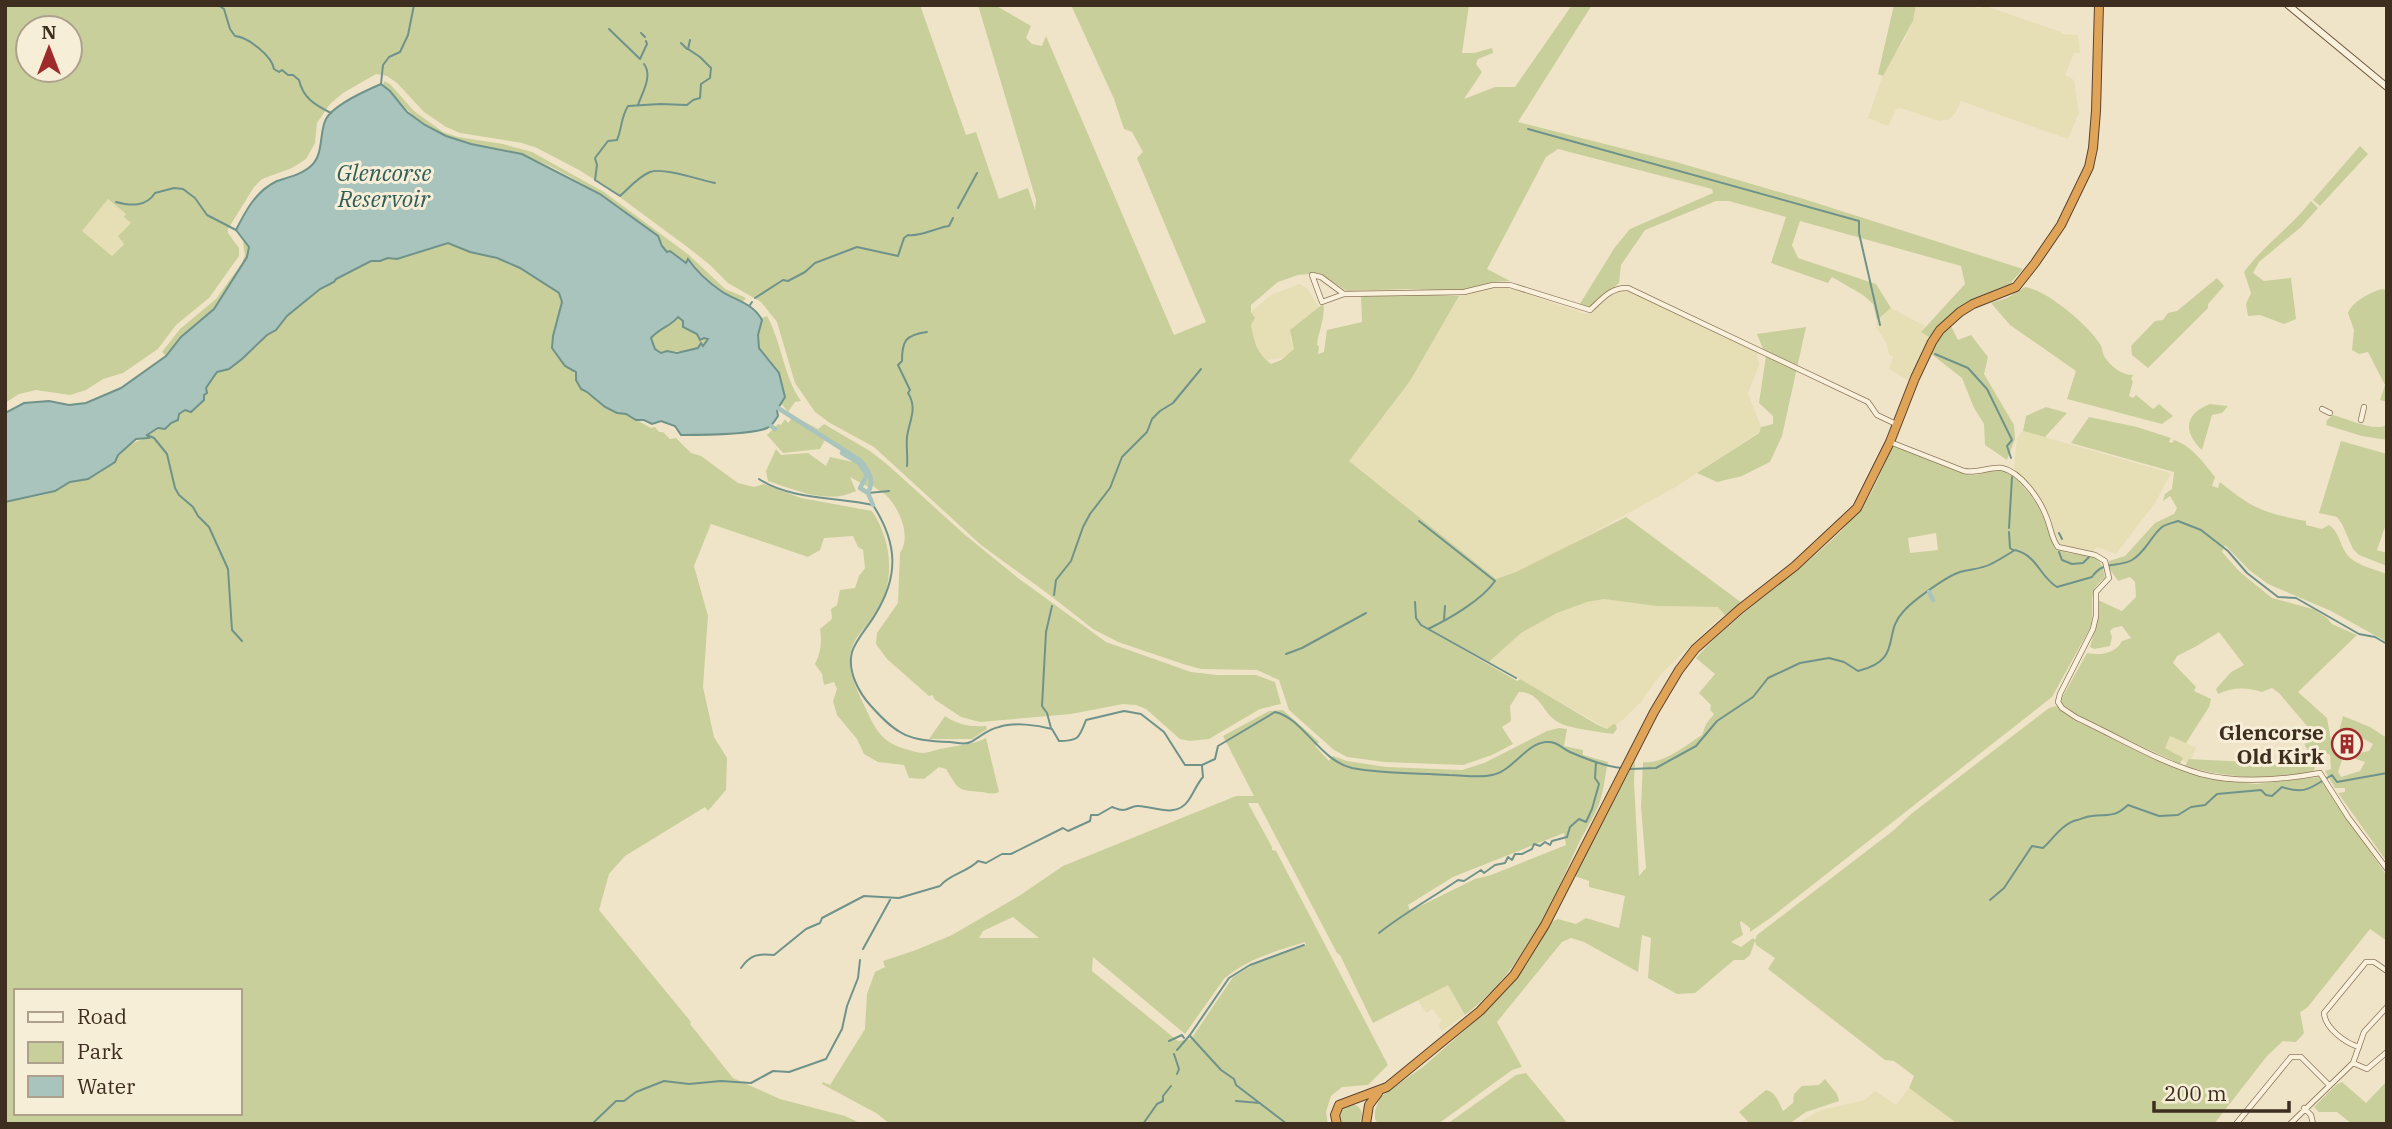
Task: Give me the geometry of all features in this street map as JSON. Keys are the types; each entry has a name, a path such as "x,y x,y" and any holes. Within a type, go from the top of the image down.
{"highway":[{"path":"1368,1119 1372,1099 1380,1091 1480,1011 1514,975 1548,918 1663,695 1695,649 1740,609 1796,566 1848,518 1864,496 1890,442 1931,342 1940,330 1973,304 2016,287 2060,225 2081,188 2093,148 2099,5"},
{"path":"1337,1124 1335,1115 1339,1105 1380,1091"},
{"path":"1353,1100 1362,1104 1368,1119"}],"street":[{"path":"2288,5 2387,86"},
{"path":"1344,293 1321,277 1312,275 1322,302 1344,293 1464,292 1493,285 1510,285 1590,310 1612,290 1619,287 1628,288 1867,402 1877,415 1897,424"},
{"path":"2361,420 2364,407"},
{"path":"2322,408 2330,413"},
{"path":"1890,442 1964,471 1974,473 2004,468 2016,475 2040,505 2058,547 2103,559 2109,578 2096,592 2093,629 2060,694 2058,702 2062,708 2077,718 2181,767 2205,775 2254,780 2294,778 2320,773 2348,817 2387,869"},
{"path":"2359,1047 2347,1042 2327,1024 2324,1013 2366,962 2374,962 2387,971"},
{"path":"2290,1124 2353,1063 2364,1032 2387,1007"},
{"path":"2353,1063 2367,1069 2387,1052"},
{"path":"2236,1124 2291,1057 2301,1057 2329,1085"},
{"path":"2304,1108 2311,1115 2313,1124"}],"shaded area":[{"path":"1916,5 1962,5 1980,8 1983,5 2062,34 2078,35 2080,53 2074,53 2065,75 2074,80 2079,113 2068,139 1961,101 1955,114 1949,119 1939,121 1901,108 1896,109 1888,126 1868,118 1885,69 1905,39"},
{"path":"108,199 126,214 131,223 124,243 112,256 82,231"},
{"path":"1299,284 1307,288 1319,307 1290,336 1294,349 1289,354 1282,358 1265,360 1254,339 1251,325 1255,318 1251,312 1271,295"},
{"path":"1493,288 1510,288 1586,314 1614,293 1630,292 1757,352 1759,365 1748,393 1761,427 1759,432 1674,488 1548,557 1496,579 1348,461 1410,381 1459,296"},
{"path":"1891,308 1925,326 1921,332 1929,337 1910,381 1889,369 1893,357 1889,355 1887,344 1876,327 1877,320"},
{"path":"2023,431 2171,473 2155,503 2116,554 2097,547 2092,552 2059,544 2045,507 2014,468 2017,438"},
{"path":"1604,599 1656,606 1719,607 1725,615 1661,674 1640,703 1624,719 1616,725 1612,724 1608,729 1489,662 1521,633 1557,613"},
{"path":"2170,736 2196,747 2187,763 2164,748"},
{"path":"1448,985 1465,1015 1442,1031 1439,1027 1441,1020 1433,1009 1426,1013 1417,999"},
{"path":"1909,1088 1958,1124 1797,1124 1821,1110 1865,1100 1875,1091 1896,1105"}],"green space":[{"path":"5,5 920,5 966,135 976,132 999,199 1028,188 1035,210 1036,200 978,5 995,5 1031,26 1026,38 1032,44 1042,46 1046,36 1174,335 1206,322 1137,158 1143,152 1132,132 1124,129 1114,99 1071,5 1469,5 1462,53 1492,48 1493,53 1478,59 1476,64 1482,72 1464,99 1495,87 1515,87 1572,5 1592,5 1518,122 1676,162 1807,200 2023,269 2008,286 1967,303 1929,337 1921,332 1965,284 1961,266 1800,221 1792,245 1798,258 1876,284 1891,308 1877,320 1873,304 1832,277 1828,283 1771,263 1786,217 1729,201 1716,201 1645,230 1621,265 1619,283 1590,307 1578,307 1615,247 1630,229 1713,193 1712,189 1558,149 1546,157 1487,269 1510,281 1493,282 1463,291 1347,291 1319,273 1298,275 1278,282 1251,305 1255,318 1251,325 1255,342 1262,356 1271,364 1281,360 1294,349 1290,330 1323,304 1318,354 1324,352 1327,330 1362,322 1361,296 1459,296 1410,381 1349,461 1496,579 1516,572 1626,517 1742,603 1725,615 1718,607 1656,606 1604,599 1587,602 1557,613 1521,633 1489,662 1427,629 1596,724 1607,729 1613,724 1617,729 1613,734 1562,724 1532,695 1519,692 1510,706 1511,721 1502,727 1513,744 1463,765 1384,762 1347,757 1334,750 1289,710 1279,680 1257,670 1201,669 1186,665 1118,642 1093,629 981,545 874,447 815,412 795,383 777,322 761,302 728,283 690,249 579,170 522,143 460,133 446,127 424,112 387,76 376,74 343,93 330,104 317,123 315,143 306,159 292,168 262,179 254,187 228,229 239,248 239,256 209,298 176,325 158,349 123,373 103,379 86,390 70,395 36,390 19,394 5,403","holes":["108,199 126,214 124,217 131,223 118,236 124,244 112,256 82,231"]},
{"path":"1894,5 1916,5 1913,21 1883,76 1878,74"},
{"path":"384,81 390,84 414,111 443,132 532,152 604,192 689,255 725,289 746,299 742,302 719,289 688,260 687,263 664,248 658,236 642,224 560,171 520,154 467,142 426,126 383,85"},
{"path":"2360,146 2368,154 2320,206 2313,200"},
{"path":"2311,201 2318,208 2301,227 2259,262 2253,273 2264,281 2291,278 2296,319 2284,324 2260,315 2248,316 2246,304 2251,293 2244,272"},
{"path":"245,241 249,247 247,257 214,309 181,337 166,356 162,352 180,329 216,299 242,263"},
{"path":"448,243 511,264 544,280 561,298 553,336 580,389 617,413 626,414 651,428 655,427 670,439 676,438 691,453 701,456 738,483 754,487 764,484 801,498 872,511 879,523 888,550 889,577 881,604 851,650 851,669 860,697 880,733 899,747 924,753 986,738 999,792 990,794 963,790 946,769 939,767 924,779 909,778 904,765 878,762 864,754 857,739 837,715 833,701 837,689 834,682 824,685 822,674 815,664 819,655 820,629 832,619 831,609 837,605 840,590 855,588 865,568 863,550 858,547 853,536 824,538 820,550 808,557 711,524 694,566 708,616 703,687 714,737 727,758 726,790 708,811 705,807 625,856 609,874 599,910 733,1078 780,1099 845,1116 862,1124 5,1124 5,502 47,494 69,483 97,475 131,444 149,438 147,435 178,420 179,414 204,395 217,372 229,369 242,359 320,289 371,261 397,259"},
{"path":"2217,278 2224,286 2208,304 2208,308 2148,368 2132,355 2131,346 2155,321 2163,320 2168,313 2177,311"},
{"path":"2025,287 2044,295 2077,318 2094,336 2112,365 2121,372 2133,375 2129,396 2133,398 2136,395 2153,409 2159,404 2173,416 2162,424 2067,399 2076,371 2010,325 1991,303 2007,298"},
{"path":"2382,289 2387,290 2387,402 2380,400 2385,385 2368,352 2359,354 2352,350 2354,330 2348,313 2362,298"},
{"path":"767,316 790,381 801,401 795,402 788,412 781,403 785,397 770,360 759,348 761,318"},
{"path":"679,317 683,321 683,327 708,339 704,345 693,350 661,353 655,349 651,338"},
{"path":"1950,324 1958,340 1971,335 1988,357 1984,374 2014,425 2015,439 2007,460 1985,445 1984,424 1974,408 1962,378 1930,353"},
{"path":"1806,327 1782,436 1770,462 1742,476 1717,482 1697,473 1759,433 1761,427 1773,424 1773,416 1759,403 1766,356 1757,334"},
{"path":"2210,404 2228,406 2222,413 2212,415 2202,450 2192,437 2189,424 2195,413"},
{"path":"2046,407 2067,413 2045,437 2023,431 2026,416"},
{"path":"2333,415 2368,426 2387,425 2387,440 2326,425"},
{"path":"794,416 818,429 824,424 870,451 1018,578 1106,642 1191,672 1256,675 1275,682 1281,704 1260,709 1209,739 1190,741 1180,739 1146,709 1136,705 1123,704 1071,714 980,722 961,717 934,699 933,695 929,696 887,659 876,644 877,633 898,603 900,553 905,539 902,522 891,501 872,485 868,487 850,477 856,491 834,497 812,495 768,481 766,471 776,449 781,455 808,453 826,466 830,457 853,462 857,456 826,438 820,449 783,453 767,435 785,419 788,423"},
{"path":"2089,417 2137,427 2171,438 2169,442 2174,440 2197,455 2215,477 2212,486 2218,488 2220,482 2260,509 2306,521 2306,525 2322,529 2329,525 2354,561 2387,574 2387,642 2331,611 2268,584 2249,570 2225,545 2222,552 2240,572 2272,598 2313,609 2332,624 2357,635 2298,692 2327,718 2332,746 2341,755 2338,772 2341,777 2360,771 2365,762 2356,759 2355,754 2369,751 2373,744 2352,733 2338,735 2343,716 2370,727 2387,738 2387,862 2338,793 2345,792 2345,788 2335,788 2325,771 2331,769 2330,755 2322,751 2310,753 2305,746 2307,726 2279,693 2272,688 2262,692 2240,688 2218,694 2216,689 2231,672 2244,665 2219,632 2177,656 2173,663 2196,687 2194,691 2211,699 2209,707 2186,743 2170,736 2165,748 2183,758 2180,764 2079,717 2061,703 2087,653 2108,653 2122,641 2131,638 2122,626 2110,631 2110,646 2094,649 2090,647 2097,622 2098,600 2122,611 2136,597 2135,582 2130,577 2118,581 2109,568 2109,561 2125,556 2155,523 2174,514 2177,508 2170,496 2163,501 2165,494 2172,489 2174,472 2071,443"},
{"path":"2341,441 2387,454 2387,521 2377,550 2387,553 2387,566 2359,555 2353,549 2337,517 2319,513"},
{"path":"1895,446 1967,474 1975,475 1999,469 2013,475 2039,507 2054,544 2072,554 2093,557 2103,567 2105,578 2093,594 2090,628 2052,697 1773,916 1750,932 1750,928 1741,921 1743,935 1731,942 1741,947 1753,938 1755,940 1757,935 1911,814 2049,708 2056,706 2076,721 2179,769 2206,778 2255,784 2319,777 2387,876 2387,941 2370,929 2307,1008 2300,1012 2304,1033 2296,1042 2283,1041 2267,1056 2214,1124 1958,1124 1909,1088 1914,1076 1894,1061 1885,1060 1768,969 1775,958 1756,945 1755,941 1750,955 1744,960 1734,960 1695,993 1677,994 1648,978 1651,938 1642,935 1638,972 1584,942 1571,938 1562,942 1497,1022 1522,1067 1512,1070 1438,1124 1378,1124 1375,1111 1380,1097 1424,1066 1481,1016 1521,970 1551,922 1558,919 1576,924 1586,918 1619,928 1625,896 1589,887 1589,881 1574,876 1635,761 1639,876 1646,868 1641,807 1643,762 1658,760 1682,749 1702,735 1714,714 1710,710 1711,705 1699,693 1715,674 1696,658 1715,638 1821,549 1860,510 1874,488","holes":["1936,533 1938,550 1910,553 1908,538"]},
{"path":"1283,710 1319,742 1315,746 1329,761 1333,756 1386,767 1462,770 1484,763 1547,731 1559,728 1567,729 1564,746 1583,750 1583,755 1608,762 1599,804 1532,938 1502,979 1465,1015 1448,985 1373,1023 1340,955 1258,803 1248,803 1388,1065 1368,1085 1342,1087 1331,1096 1326,1112 1328,1124 890,1124 876,1113 822,1084 823,1082 830,1085 865,1029 867,994 875,972 885,967 883,961 952,935 1019,896 1063,866 1236,796 1254,796 1223,736 1269,711","holes":["1564,833 1566,845 1475,879 1410,911 1408,905 1453,877","1013,917 1039,938 979,938 983,931","1305,942 1306,945 1256,963 1233,977 1191,1039 1178,1041 1092,971 1093,957 1185,1034 1224,979 1252,961"]},
{"path":"945,716 969,726 986,726 987,729 972,739 929,739"},
{"path":"2189,759 2289,764 2310,762 2315,769 2305,775 2290,778 2252,778 2185,766"},
{"path":"1526,1073 1568,1124 1447,1124 1516,1075"},
{"path":"1825,1079 1839,1101 1806,1112 1789,1124 1750,1124 1739,1112 1766,1090 1775,1095 1783,1111 1793,1103 1794,1094 1802,1086 1819,1085"},
{"path":"2387,1081 2387,1124 2352,1124 2337,1112 2319,1112 2314,1107 2342,1082 2366,1103"},
{"path":"1351,1104 1359,1107 1362,1115 1359,1123 1351,1126 1343,1123 1340,1115 1343,1107"}],"water":[{"name":"Glencorse Reservoir","path":"381,84 407,112 446,136 522,154 600,194 658,236 667,252 670,251 686,263 688,259 716,288 754,310 762,320 758,335 759,348 779,373 785,397 773,423 767,428 750,432 681,435 675,426 661,421 652,424 636,420 605,407 581,389 576,380 576,372 565,366 552,348 562,302 559,293 520,268 448,243 397,259 371,261 336,279 287,316 276,330 242,359 229,369 217,372 206,388 204,400 191,412 185,410 179,414 178,420 165,429 158,428 147,435 149,438 136,439 118,455 115,462 88,479 70,482 55,491 5,502 5,413 24,403 86,403 121,388 166,356 181,337 214,309 247,257 249,247 236,230 252,202 270,185 312,165 318,155 324,124 330,113 343,103","holes":["678,317 683,321 683,327 697,334 700,340 708,339 703,346 701,343 698,348 677,353 661,353 655,349 651,338"]}],"waterway":[{"path":"218,5 224,9 235,36 259,48 269,58 274,69 293,75 299,80 303,92 310,100 331,113"},
{"path":"381,84 383,65 389,57 400,52 408,35 414,5"},
{"path":"609,29 640,59 646,41"},
{"path":"641,33 645,37"},
{"path":"690,40 688,49 711,68 710,78 701,84 700,98 687,105 628,106 617,140 608,141 595,158 595,180 620,196 634,182 656,171 673,172 715,183"},
{"path":"681,43 687,49"},
{"path":"638,105 647,79 644,64"},
{"path":"1528,129 1859,221 1859,233 1880,325"},
{"path":"958,208 977,173"},
{"path":"116,202 138,204 147,201 155,193 174,188 183,189 195,198 207,215 236,230"},
{"path":"755,298 783,280 788,281 805,272 815,263 857,247 898,256 904,238 908,235 918,235 949,226 953,218"},
{"path":"907,466 907,437 912,404 908,393 910,390 898,365 902,361 906,340 927,332"},
{"path":"1935,354 1968,368 1987,389 2012,440 2007,446 2011,458"},
{"path":"1054,595 1056,580 1071,561 1083,527 1110,488 1122,457 1147,432 1152,419 1173,403 1201,369"},
{"path":"778,408 861,461 870,476 868,493 873,505"},
{"path":"771,426 775,429"},
{"path":"147,435 154,438 167,454 179,495 209,527 228,569 232,630 242,641"},
{"path":"842,453 859,463 867,475 860,488 868,493"},
{"path":"2009,528 2012,477"},
{"path":"759,479 785,491 873,505 881,519 891,547 892,573 883,601 854,647 851,667 862,695 889,724 905,735 966,743 995,728 1018,724 1052,729 1059,741 1071,740 1080,735 1086,720 1124,711 1141,714 1164,732 1185,765 1202,765 1215,759 1218,746 1275,712 1294,722 1330,757 1341,764 1364,770 1487,776 1499,773 1532,747 1546,742 1595,762 1621,768"},
{"path":"868,493 889,491"},
{"path":"1419,521 1495,581 1474,602 1428,629"},
{"path":"1630,769 1656,768 1696,746 1717,721 1753,697 1768,678 1800,663 1829,658 1844,662 1858,671 1872,666 1887,653 1897,620 1903,612 1954,574 1987,566 2015,550 2034,561 2057,587 2092,577 2106,566 2132,560 2162,527 2178,521 2201,530 2228,551 2247,573 2278,597 2296,598 2359,634 2375,637 2387,644"},
{"path":"2009,532 2010,548 2013,550"},
{"path":"2059,533 2062,539"},
{"path":"2059,552 2062,560 2072,564 2083,563 2089,557"},
{"path":"1929,592 1933,600"},
{"path":"1415,602 1416,618 1421,625 1516,678"},
{"path":"1051,728 1042,706 1046,632 1052,606"},
{"path":"1444,619 1445,606"},
{"path":"1286,654 1366,613"},
{"path":"1379,933 1458,880 1464,881 1481,870 1484,873 1495,865 1505,863 1508,857 1512,860 1515,854 1532,849 1534,844 1540,846 1545,842 1550,845 1552,841 1567,837 1570,827 1579,819 1586,822 1592,809 1599,784 1595,778 1596,762"},
{"path":"741,968 755,956 774,955 806,929 820,923 822,918 864,896 899,898 940,886 978,861 986,863 1002,854 1011,854 1063,828 1068,831 1090,821 1091,815 1098,815 1112,807 1123,810 1137,806 1178,809 1188,801 1203,777 1202,766"},
{"path":"1990,900 2004,888 2032,846 2043,848 2062,828 2077,820 2115,814 2128,805 2159,816 2178,815 2191,807 2205,805 2217,794 2261,790 2272,796 2282,787 2303,790 2332,775 2337,782 2387,773"},
{"path":"863,949 890,900"},
{"path":"1177,1050 1229,978 1250,965 1304,945"},
{"path":"592,1124 616,1101 624,1101 636,1092 664,1081 689,1084 721,1081 751,1083 773,1071 789,1072 826,1059 842,1029 847,1006 858,978 860,960"},
{"path":"1169,1041 1182,1035 1184,1038"},
{"path":"1190,1036 1221,1070 1234,1079 1236,1085 1287,1124"},
{"path":"1174,1054 1179,1069 1177,1074"},
{"path":"1143,1124 1157,1104 1163,1101 1163,1096 1171,1086"},
{"path":"1236,1101 1260,1103"}],"place":[{"name":"Glencorse Old Kirk","path":"2347,744"}]}
